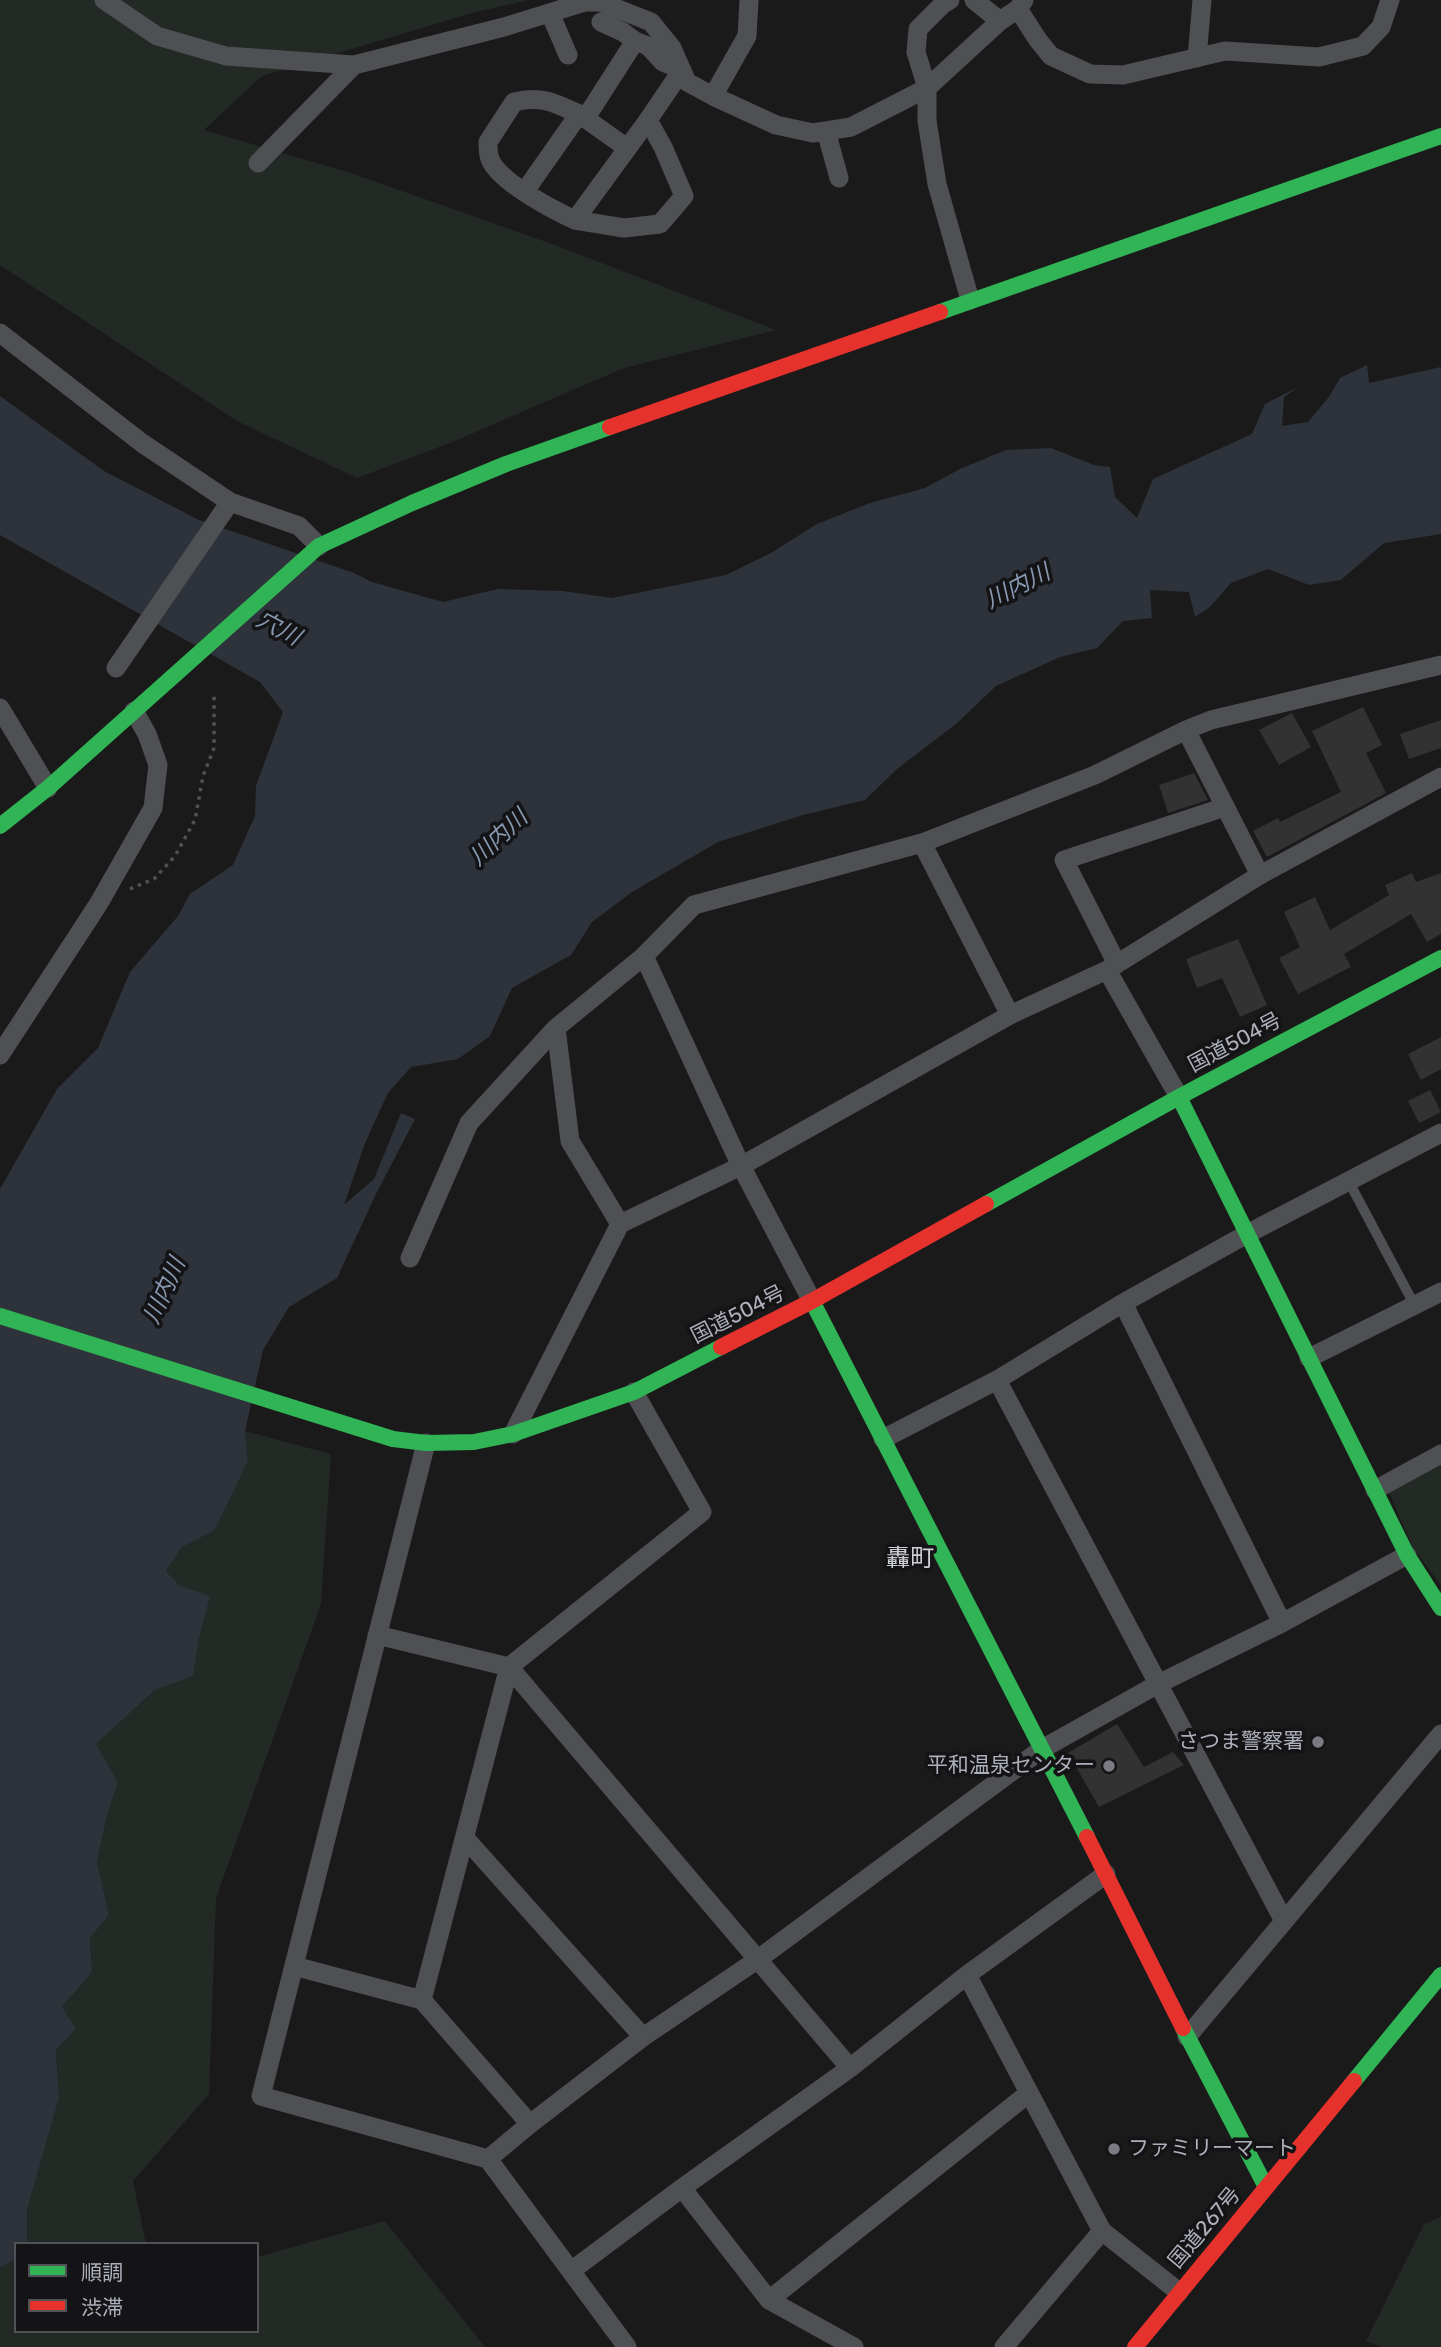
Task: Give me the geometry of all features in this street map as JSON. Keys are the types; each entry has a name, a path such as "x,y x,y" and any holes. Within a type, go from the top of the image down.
{"main road":[{"path":"0,826 48,788 318,546 506,464 1441,136"},
{"name":"国道504号","path":"0,1316 393,1439 426,1443 474,1442 513,1433 634,1392 812,1300 1179,1097 1441,958"},
{"path":"1179,1097 1407,1555 1441,1608"},
{"path":"812,1300 1266,2187"},
{"name":"国道267号","path":"1135,2347 1441,1975"}],"street":[{"path":"104,0 157,36 226,56 354,65 504,27 586,1 600,2 652,22 672,48 687,82 776,125 813,133 851,127 928,88 1021,4 1038,40 1051,55 1090,74 1123,75 1225,51 1319,57 1363,46 1381,27 1390,0"},
{"path":"713,96 747,36 749,0"},
{"path":"950,0 918,29 916,52 928,88 927,121 937,184 970,300"},
{"path":"974,0 1000,21"},
{"path":"1197,58 1202,0"},
{"path":"550,13 568,55"},
{"path":"601,22 648,46 663,62 682,70"},
{"path":"525,191 582,117 635,41"},
{"path":"258,163 354,65"},
{"path":"575,220 682,70"},
{"path":"627,148 582,117 548,100 526,98 514,102 488,142 490,159 499,173 548,208 575,220 624,228 660,224 684,196 648,120"},
{"path":"826,131 839,178"},
{"path":"0,333 226,508 299,526 318,546"},
{"path":"116,668 226,508"},
{"path":"410,1258 469,1123 556,1028 644,956 694,905 922,843 1096,775 1211,720 1441,664"},
{"path":"0,708 48,788"},
{"path":"0,1055 99,903 153,808 158,765 147,734 134,711"},
{"path":"1186,730 1261,875"},
{"path":"513,1433 620,1224 741,1166 1010,1015 1112,967 1261,875 1441,777"},
{"path":"1179,1097 1112,967 1064,860 1225,807"},
{"path":"922,843 1010,1015"},
{"path":"644,956 741,1166 812,1300"},
{"path":"556,1028 570,1141 620,1224"},
{"path":"883,1439 998,1380 1123,1303 1247,1234 1441,1133"},
{"path":"1309,1358 1441,1292"},
{"path":"1123,1303 1282,1623"},
{"path":"998,1380 1284,1922"},
{"path":"422,2000 509,1667 702,1512 634,1392"},
{"path":"426,1443 261,2096 488,2159 626,2347"},
{"path":"1375,1490 1441,1454"},
{"path":"488,2159 643,2036 757,1960 1042,1749 1158,1684 1282,1623 1407,1555"},
{"path":"377,1635 509,1667 850,2068"},
{"path":"1187,2037 1441,1734"},
{"path":"465,1838 643,2036"},
{"path":"570,2271 850,2068 967,1975 1106,1874"},
{"path":"293,1966 422,2000 530,2124"},
{"path":"967,1975 1102,2231 1179,2292"},
{"path":"769,2300 1029,2093"},
{"path":"682,2188 769,2300 854,2347"},
{"path":"1004,2347 1102,2231"}],"lane":[{"path":"1349,1182 1416,1306"}],"path":[{"path":"99,903 153,879 175,856 195,820 203,776 214,748 214,695"}],"shaded area":[{"path":"0,0 529,0 472,13 262,76 204,130 351,173 555,245 776,330 624,368 450,443 357,478 237,421 0,265"},
{"path":"245,1431 331,1454 321,1604 216,1898 209,2094 133,2181 146,2242 27,2242 27,2210 59,2098 56,2050 62,2007 92,1972 90,1938 109,1915 97,1862 118,1782 96,1744 155,1690 193,1676 199,1638 180,1586 166,1571 181,1548 215,1530 248,1461"},
{"path":"1441,1465 1441,1586 1412,1546 1389,1492"},
{"path":"1441,2217 1441,2347 1381,2347 1366,2341 1424,2224"},
{"path":"385,2221 485,2347 0,2347 0,2268 14,2260 14,2333 259,2333 259,2256"}],"water":[{"path":"1367,365 1369,383 1441,367 1441,534 1384,543 1341,580 1309,585 1268,569 1231,583 1210,607 1195,617 1189,592 1150,590 1152,618 1123,621 1097,648 1060,657 996,686 956,724 897,769 865,800 803,815 718,842 632,892 592,922 571,955 512,988 490,1036 458,1059 411,1067 388,1093 365,1143 344,1205 374,1179 401,1113 415,1119 337,1278 289,1307 263,1350 245,1431 248,1461 215,1530 181,1548 166,1571 180,1586 210,1596 193,1676 155,1690 96,1744 118,1782 97,1862 109,1915 90,1938 92,1972 62,2007 76,2029 56,2050 59,2098 27,2210 27,2242 14,2242 14,2260 0,2268 0,1189 57,1089 98,1048 130,972 178,916 190,894 233,865 255,816 256,786 283,712 260,682 0,535 0,396 104,471 199,520 354,573 372,582 443,602 498,589 562,591 612,598 726,575 771,553 817,524 870,503 925,488 960,469 1006,450 1051,448 1094,465 1110,467 1115,497 1137,518 1153,479 1252,434 1265,404 1300,386 1284,397 1282,426 1308,422 1329,397 1340,378"}],"building":[{"path":"1363,707 1382,745 1366,753 1386,793 1267,857 1253,831 1278,818 1280,822 1341,792 1312,731"},
{"path":"1292,713 1311,747 1279,765 1259,730"},
{"path":"1441,720 1441,748 1409,759 1400,734"},
{"path":"1194,773 1208,800 1168,813 1159,785"},
{"path":"1412,873 1416,882 1441,873 1441,934 1427,942 1411,914 1344,954 1351,967 1298,994 1279,958 1300,947 1284,912 1315,897 1330,930 1389,895 1385,885"},
{"path":"1238,939 1267,1005 1240,1017 1222,978 1197,988 1186,959"},
{"path":"1441,1037 1441,1069 1421,1080 1408,1054"},
{"path":"1430,1090 1441,1112 1419,1123 1408,1101"},
{"name":"平和温泉センター","path":"1117,1724 1144,1767 1173,1752 1184,1765 1099,1807 1068,1753"}],"traffic: fast":[{"path":"940,312 1441,136"},
{"path":"0,826 48,788 319,546 506,464 610,427"},
{"path":"986,1204 1179,1097 1441,958"},
{"path":"1179,1097 1407,1555 1441,1608"},
{"path":"812,1301 1087,1837"},
{"path":"0,1316 393,1439 426,1443 474,1442 513,1434 634,1392 721,1347"},
{"path":"1354,2081 1441,1975"},
{"path":"1183,2028 1266,2187"}],"traffic: jam":[{"path":"610,427 940,312"},
{"path":"721,1347 812,1301 986,1204"},
{"path":"1087,1837 1183,2028"},
{"path":"1135,2347 1354,2081"}],"place":[{"name":"さつま警察署","path":"1318,1742"},
{"name":"平和温泉センター","path":"1109,1766"},
{"name":"ファミリーマート","path":"1114,2149"}],"district":[{"name":"轟町","path":"910,1559"}],"water label":[{"name":"川内川","path":"1018,587"},
{"name":"穴川","path":"278,629"},
{"name":"川内川","path":"499,838"},
{"name":"川内川","path":"165,1291"}]}
